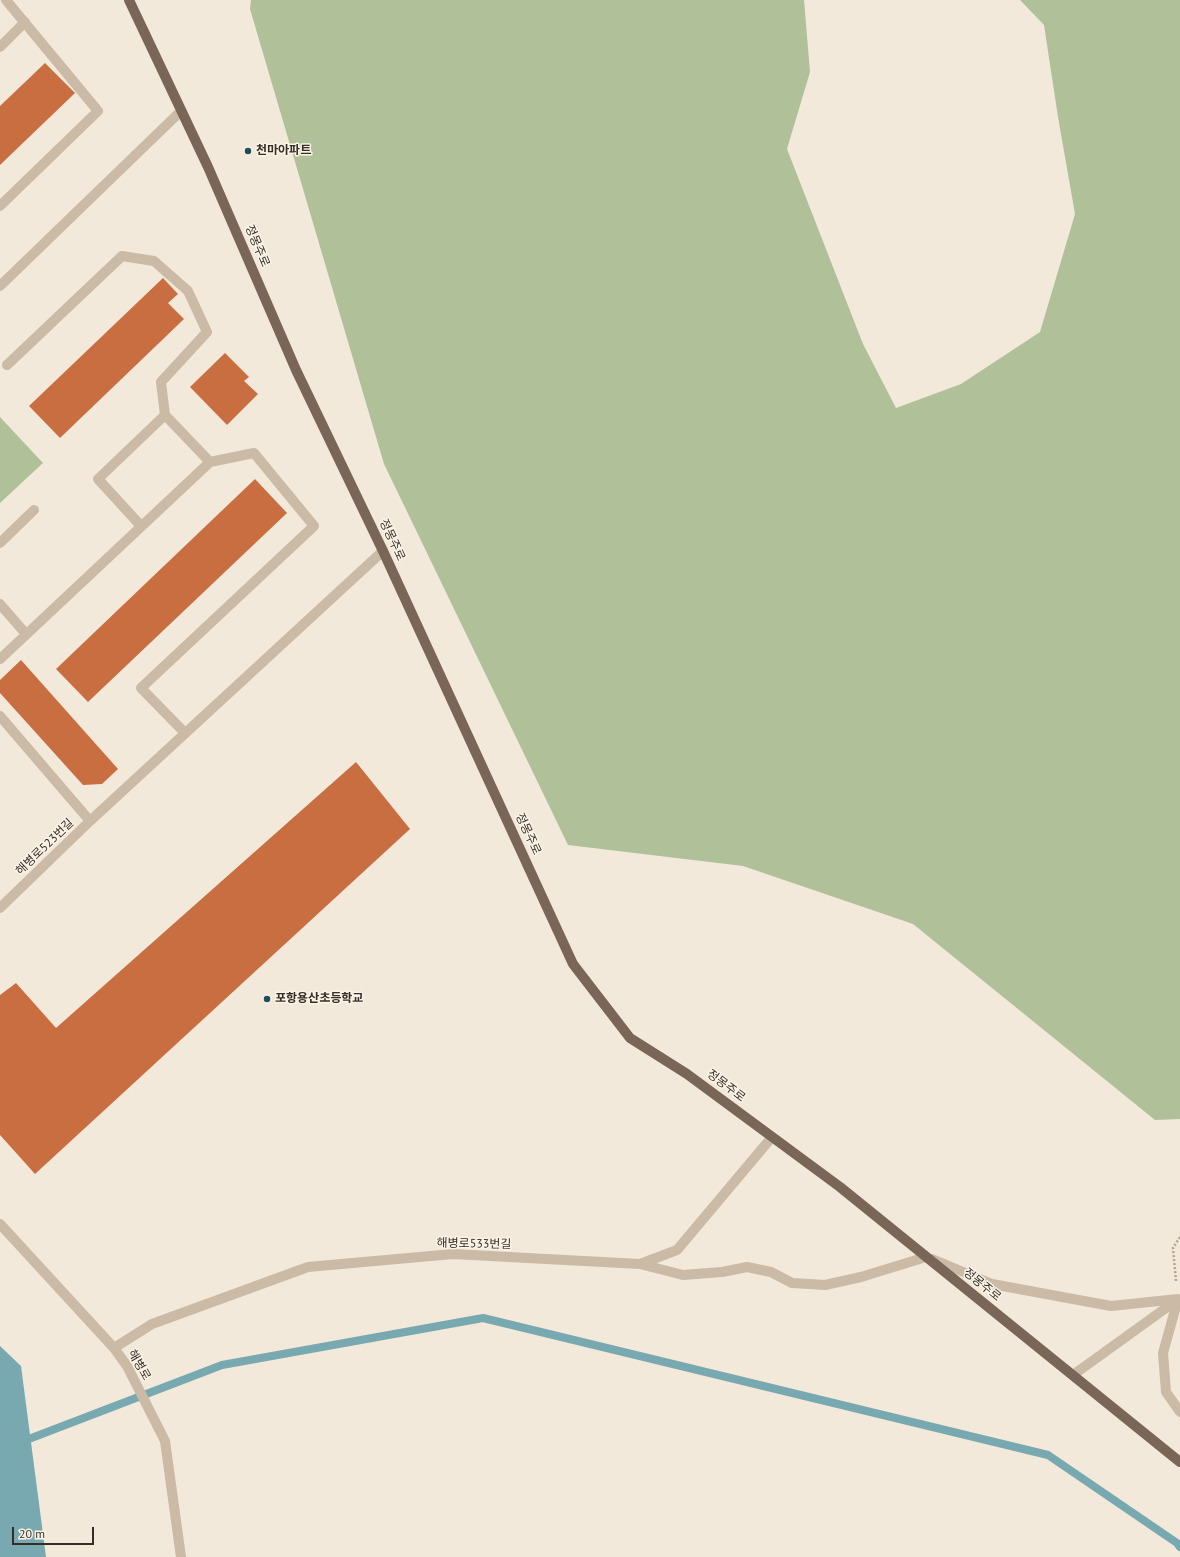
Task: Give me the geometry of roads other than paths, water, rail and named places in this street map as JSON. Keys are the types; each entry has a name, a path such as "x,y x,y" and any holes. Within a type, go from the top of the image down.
{"main road":[{"name":"정몽주로","path":"129,0 208,167 296,370 574,964 630,1038 687,1074 840,1188 1180,1462"}],"street":[{"path":"0,206 98,111 6,0"},
{"path":"0,47 25,22"},
{"path":"0,286 181,111"},
{"path":"7,365 122,256 154,261 188,291 207,332 161,382 165,415 210,462"},
{"path":"141,526 98,479 165,415"},
{"path":"0,659 210,462 254,453 314,526 141,688 186,733"},
{"path":"0,543 34,510"},
{"name":"해병로523번길","path":"0,908 90,821 382,551"},
{"path":"0,604 26,634"},
{"path":"0,716 90,821"},
{"name":"해병로533번길","path":"114,1348 152,1324 308,1267 453,1254 640,1264 677,1250 772,1137"},
{"name":"해병로","path":"0,1224 114,1348 127,1366 165,1441 180,1557"},
{"path":"640,1264 683,1276 722,1272 747,1267 771,1272 792,1283 826,1285 926,1257 992,1284 1111,1306 1179,1298"},
{"path":"1072,1375 1179,1298"},
{"path":"1179,1298 1163,1353 1166,1392 1180,1412"}],"water":[{"path":"0,1346 21,1366 46,1557 0,1557"}],"waterway":[{"path":"21,1442 222,1365 483,1318 1048,1455 1177,1543 1180,1547"}],"place":[{"name":"천마아파트","path":"248,151"},
{"name":"포항용산초등학교","path":"267,999"}]}
